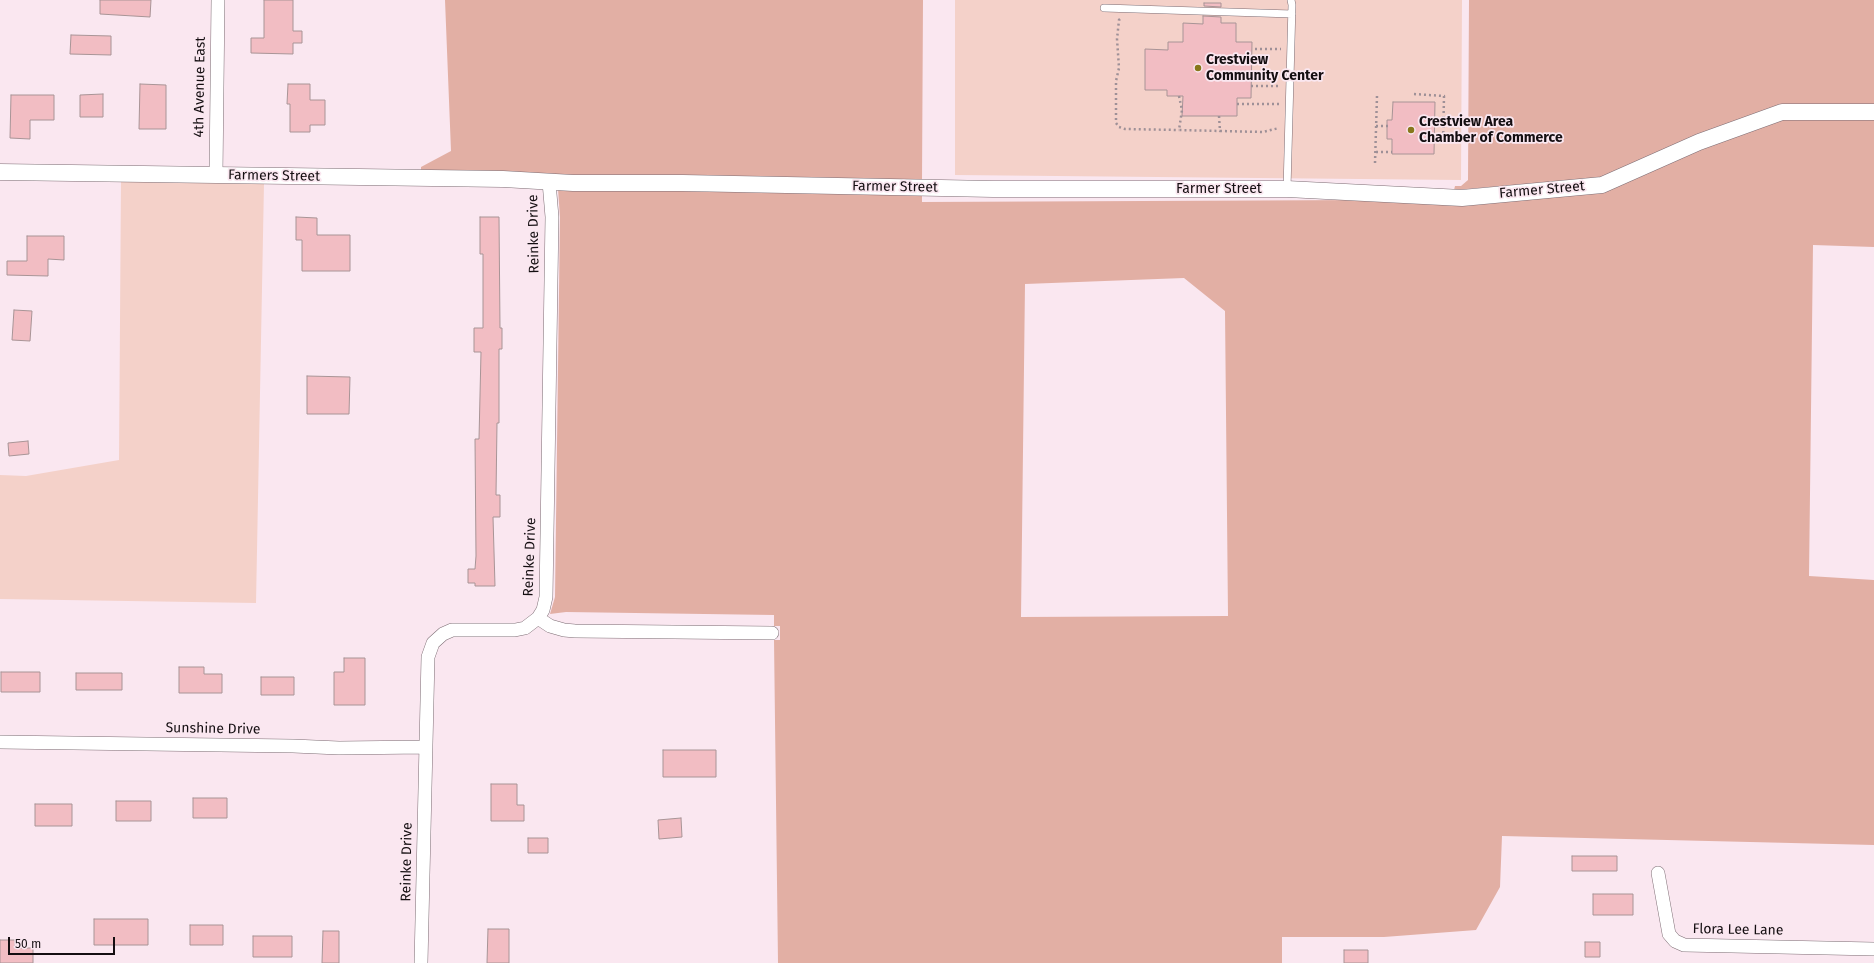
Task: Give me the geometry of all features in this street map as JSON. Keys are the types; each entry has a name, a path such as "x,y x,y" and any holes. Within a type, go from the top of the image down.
{"street":[{"name":"4th Avenue East","path":"216,175 218,0"},
{"name":"Farmer Street","path":"549,182 993,189 1286,189 1462,198 1602,185 1699,142 1782,112 1874,112"},
{"name":"Farmers Street","path":"0,172 503,179 549,182"},
{"name":"Reinke Drive","path":"421,963 428,657 432,643 442,634 452,630 516,630 526,628 538,618 543,610 546,597 552,217 549,182"},
{"path":"538,618 550,626 575,631 772,633"},
{"name":"Sunshine Drive","path":"0,742 339,748 425,747"},
{"name":"Flora Lee Lane","path":"1658,873 1669,934 1675,941 1684,945 1874,949"}],"lane":[{"path":"1286,189 1292,14 1291,0"},
{"path":"1104,8 1292,14"}],"path":[{"path":"1123,16 1118,20 1117,28 1117,54 1120,68 1116,85 1116,122 1119,128 1263,132 1280,128 1282,121"},
{"path":"1281,55 1283,44"},
{"path":"1255,50 1283,50"},
{"path":"1251,86 1282,86 1280,79"},
{"path":"1414,94 1444,96 1443,146"},
{"path":"1179,96 1182,110 1179,130"},
{"path":"1376,163 1377,96"},
{"path":"1280,109 1279,105 1281,99"},
{"path":"1237,104 1279,105"},
{"path":"1219,116 1220,131"},
{"path":"1376,126 1389,126"},
{"path":"1376,152 1392,152"}],"shaded area":[{"path":"445,0 923,0 922,181 573,176 421,170 421,167 451,151"},
{"path":"955,0 1462,0 1461,180 955,175"},
{"path":"1469,0 1874,0 1874,105 1783,105 1600,178 1454,190 1455,186 1461,186 1468,180"},
{"path":"1784,119 1874,119 1874,247 1813,245 1809,576 1874,580 1874,845 1502,836 1500,887 1476,930 1384,937 1282,937 1282,963 778,963 774,640 780,640 780,626 774,626 774,615 566,612 550,614 555,597 560,217 558,189 922,195 922,202 1365,200 1606,191 1702,148","holes":["1184,278 1225,311 1228,616 1021,617 1025,284"]},
{"path":"121,181 264,183 256,603 0,599 0,475 26,476 119,460"}],"building":[{"path":"100,0 151,0 150,17 100,14"},
{"path":"264,0 293,0 293,31 302,31 302,43 293,43 293,54 251,53 251,38 264,38"},
{"path":"1204,3 1221,3 1221,7 1204,6"},
{"name":"Crestview Community Center","path":"1203,16 1221,17 1221,23 1236,23 1236,42 1252,42 1251,98 1237,98 1237,116 1182,116 1183,96 1167,96 1167,90 1145,90 1145,49 1168,50 1168,42 1183,42 1183,23 1203,24"},
{"path":"71,35 111,36 111,55 70,54"},
{"path":"140,84 166,85 166,129 139,129"},
{"path":"288,84 310,84 310,100 325,100 325,125 310,125 310,132 290,132 290,104 287,104"},
{"path":"103,94 103,117 80,117 80,95"},
{"path":"11,95 54,95 54,120 30,120 30,139 10,138"},
{"name":"Crestview Area Chamber of Commerce","path":"1393,102 1435,102 1434,154 1392,154 1392,139 1387,139 1387,120 1392,120"},
{"path":"296,217 317,218 317,235 350,235 350,271 302,271 302,240 296,240"},
{"path":"480,217 499,217 500,328 502,328 502,349 499,349 499,423 497,423 496,495 500,495 500,517 493,517 495,586 475,586 475,583 468,583 468,569 475,569 476,556 475,439 479,439 481,352 474,352 474,328 483,328 483,254 480,254"},
{"path":"27,236 64,236 64,260 48,259 48,276 7,275 7,261 27,261"},
{"path":"14,310 32,311 30,341 12,340"},
{"path":"307,376 350,377 349,414 307,414"},
{"path":"28,441 29,454 9,456 8,443"},
{"path":"344,658 365,658 365,705 334,705 334,672 344,672"},
{"path":"179,667 204,667 204,674 222,674 222,693 179,693"},
{"path":"1,672 40,672 40,692 1,692"},
{"path":"76,673 122,673 122,690 76,690"},
{"path":"261,677 294,677 294,695 261,695"},
{"path":"663,750 716,750 716,777 663,777"},
{"path":"491,784 517,784 517,805 524,805 524,821 491,821"},
{"path":"193,798 227,798 227,818 193,818"},
{"path":"116,801 151,801 151,821 116,821"},
{"path":"35,804 72,804 72,826 35,826"},
{"path":"681,818 682,837 659,839 658,820"},
{"path":"528,838 548,838 548,853 528,853"},
{"path":"1572,856 1617,856 1617,871 1572,871"},
{"path":"1593,894 1633,894 1633,915 1593,915"},
{"path":"94,919 148,919 148,945 94,945"},
{"path":"190,925 223,925 223,945 190,945"},
{"path":"488,929 509,929 509,963 487,963"},
{"path":"323,931 339,931 339,963 322,963"},
{"path":"253,936 292,936 292,957 253,957"},
{"path":"0,940 15,940 15,948 33,948 33,963 0,963"},
{"path":"1585,942 1600,942 1600,957 1585,957"},
{"path":"1344,950 1368,950 1368,963 1344,963"}],"place":[{"name":"Crestview Community Center","path":"1198,68"},
{"name":"Crestview Area Chamber of Commerce","path":"1411,130"}]}
